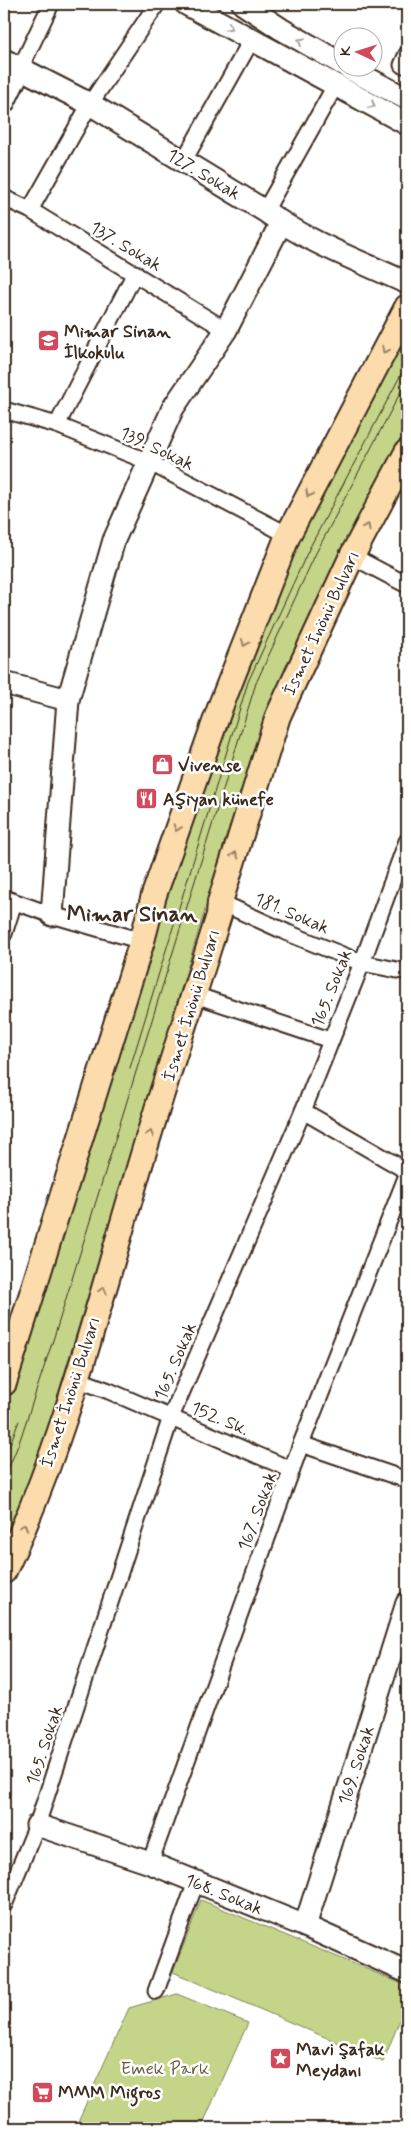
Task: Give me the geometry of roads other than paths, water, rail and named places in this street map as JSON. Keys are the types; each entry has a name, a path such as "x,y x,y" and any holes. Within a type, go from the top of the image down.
{"main road":[{"path":"4,1383 142,940 154,895 220,705 288,536 407,306"},
{"name":"İsmet İnönü Bulvarı","path":"4,1571 23,1531 77,1379 135,1181 195,995 219,915 220,902 278,716 352,556 407,452"}],"street":[{"path":"4,102 12,64 51,4"},
{"path":"30,210 90,104 157,4"},
{"path":"186,4 407,124"},
{"path":"243,4 281,29 334,59"},
{"path":"183,162 252,39"},
{"name":"127. Sokak","path":"12,64 90,104 273,217 346,256 407,283"},
{"path":"367,78 407,99"},
{"path":"52,915 68,700 114,540 174,408 226,330 273,217 335,86"},
{"name":"137. Sokak","path":"4,198 30,210 226,330"},
{"path":"56,425 135,273"},
{"name":"139. Sokak","path":"4,410 56,425 149,462 288,536"},
{"path":"352,556 407,585"},
{"path":"4,683 68,700"},
{"name":"165. Sokak","path":"4,1906 37,1825 171,1417 303,1111 362,962 407,840"},
{"path":"4,934 9,900 52,915 142,940"},
{"name":"181. Sokak","path":"220,902 288,933 362,962 407,972"},
{"path":"195,995 330,1040"},
{"path":"303,1111 407,1171"},
{"name":"167. Sokak","path":"150,1863 292,1470 407,1175"},
{"name":"152. Sk.","path":"77,1379 171,1417 292,1470"},
{"path":"302,1444 407,1480"},
{"name":"169. Sokak","path":"305,1926 407,1603"},
{"name":"168. Sokak","path":"37,1825 150,1863 305,1926 407,1972"},
{"path":"156,1991 196,1882"}],"tram line":[{"path":"130,1068 248,682 309,549 407,363"},
{"path":"4,1479 19,1443 56,1331 256,683 316,553 407,380"},
{"path":"4,1459 19,1421"}],"place":[{"name":"Mimar Sinan İlkokulu","path":"48,341"},
{"name":"Vivense","path":"162,765"},
{"name":"Aşiyan künefe","path":"147,799"},
{"name":"Mavi Şafak Meydanı","path":"280,2059"},
{"name":"MMM Migros","path":"42,2092"}],"district":[{"name":"Mimar Sinan","path":"132,913"}],"park label":[{"name":"Emek Park","path":"165,2068"}]}
